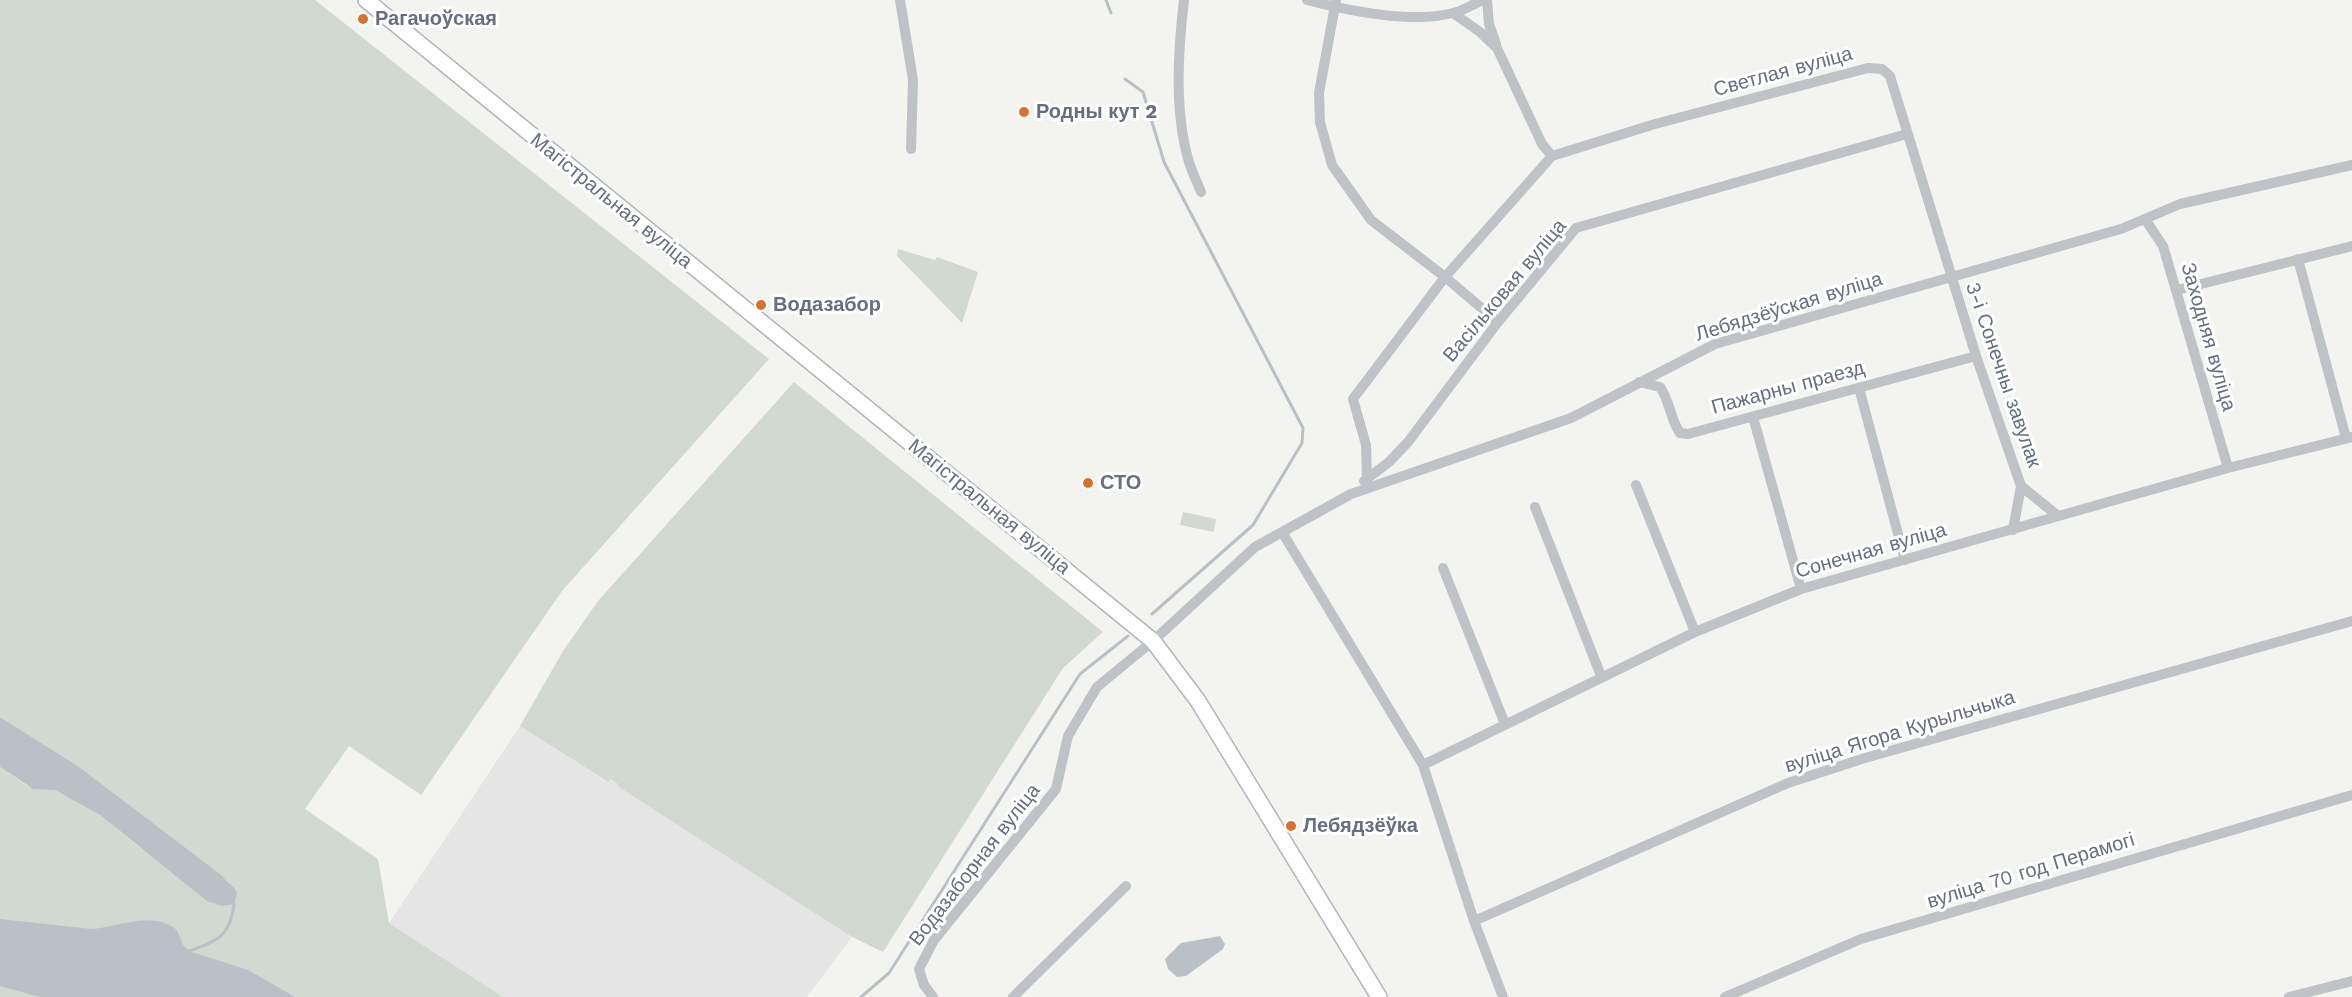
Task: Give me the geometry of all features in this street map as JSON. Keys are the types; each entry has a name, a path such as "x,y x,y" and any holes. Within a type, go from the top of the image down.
{"main road":[{"name":"Магістральная вуліца","path":"366,0 1153,641 1198,701 1379,997"}],"street":[{"path":"900,0 913,80 911,148"},
{"path":"1184,0 1178,59 1182,127 1188,161 1201,192"},
{"path":"1307,0 1394,17 1454,13 1485,0 1489,24 1497,48 1542,144 1552,156 1445,277 1353,399 1366,445 1367,478"},
{"path":"1335,4 1320,93 1320,122 1332,165 1371,219 1498,322"},
{"path":"1454,13 1497,48"},
{"name":"Светлая вуліца","path":"1552,156 1655,124 1868,68 1882,69 1890,76 1951,277"},
{"name":"Васільковая вуліца","path":"1351,494 1367,478 1389,462 1408,442 1498,322 1576,228 1907,134"},
{"name":"Лебядзёўская вуліца","path":"1153,641 1255,547 1351,494 1571,418 1715,344 2121,229 2180,204 2352,165"},
{"name":"Заходняя вуліца","path":"2145,219 2163,246 2228,468"},
{"path":"2177,290 2352,246"},
{"path":"2298,260 2349,438"},
{"name":"3-і Сонечны завулак","path":"1951,277 2021,486 2013,530"},
{"name":"Пажарны праезд","path":"1639,382 1660,387 1667,397 1680,434 1688,434 1976,356"},
{"path":"1859,388 1905,560"},
{"path":"1753,417 1801,589"},
{"name":"Сонечная вуліца","path":"1423,765 1695,632 1801,589 2228,468 2349,438"},
{"path":"1389,462 1397,478"},
{"path":"1636,485 1695,632"},
{"name":"3-і Сонечны завулак","path":"2021,486 2058,516"},
{"path":"1535,507 1601,676"},
{"path":"1282,532 1423,765 1474,921 1503,997"},
{"path":"1443,568 1505,724"},
{"name":"вуліца Ягора Курыльчыка","path":"1474,921 1788,783 1865,758 2352,621"},
{"name":"Водазаборная вуліца","path":"933,997 924,985 919,969 934,940 1056,789 1068,736 1096,687 1153,641"},
{"name":"вуліца 70 год Перамогі","path":"1725,997 1861,939 2352,795"},
{"path":"1013,997 1126,886"},
{"path":"2289,997 2352,981"}],"shaded area":[{"path":"0,0 315,0 769,359 562,591 421,795 349,746 305,809 378,859 389,923 503,997 0,997 0,767 27,786 55,790 85,806 100,815 143,850 230,883 78,766 0,717"},
{"path":"898,249 935,260 937,257 978,272 962,323 897,256"},
{"path":"794,382 1103,632 1063,668 883,952 852,937 617,786 618,784 610,779 608,782 520,726 563,651 598,601"},
{"path":"1183,512 1216,519 1214,532 1180,525"},
{"path":"0,717 78,766 221,875 235,889 237,894 234,904 222,906 207,901 100,815 55,790 33,789 0,767"},
{"path":"520,726 607,782 609,779 618,784 617,786 852,937 807,997 503,997 389,923"},
{"path":"0,919 92,929 136,921 157,921 177,930 183,945 189,951 248,970 295,997 40,997 0,986"},
{"path":"1220,936 1225,944 1223,949 1186,976 1177,977 1168,969 1165,959 1181,943"}],"waterway":[{"path":"1106,0 1111,13"},
{"path":"1125,79 1143,92 1164,162 1303,428 1302,443 1253,525 1152,614"},
{"path":"861,997 889,973 1080,674 1128,636"},
{"path":"189,951 208,944 226,930 234,904 230,901"}],"place":[{"name":"Рагачоўская","path":"363,19"},
{"name":"Родны кут 2","path":"1024,112"},
{"name":"Водазабор","path":"761,305"},
{"name":"СТО","path":"1088,483"},
{"name":"Лебядзёўка","path":"1291,826"}]}
